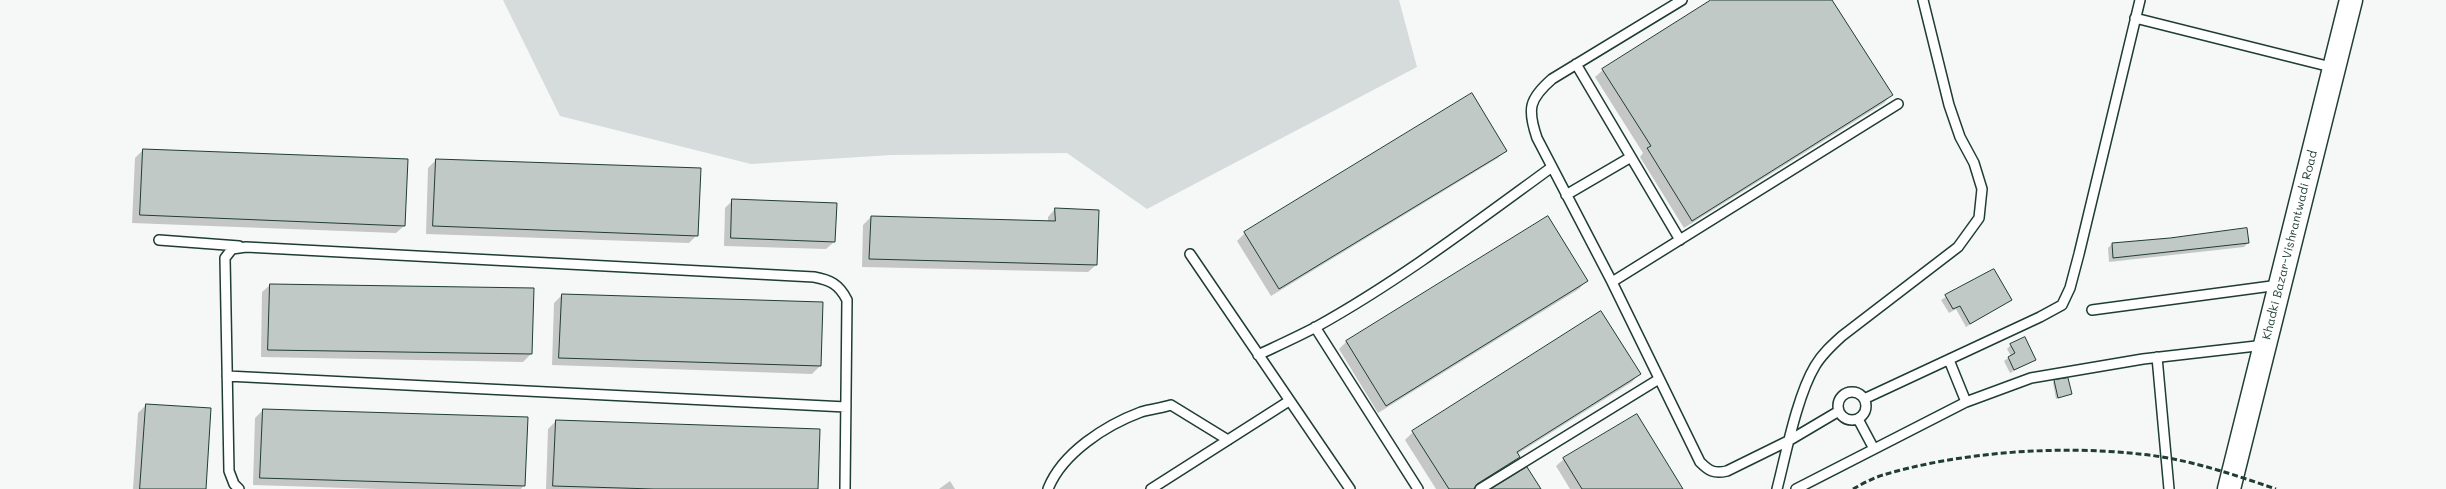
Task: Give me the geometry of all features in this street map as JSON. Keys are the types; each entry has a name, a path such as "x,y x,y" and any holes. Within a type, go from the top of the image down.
{"street":[{"name":"Khadki Bazar-Vishrantwadi Road","path":"2229,489 2351,0"}],"lane":[{"path":"1682,0 1552,79 1536,92 1531,107 1531,121 1537,138 1612,282 1700,462 1708,470 1716,473 1727,471 1790,440 1839,411"},
{"path":"1777,489 1799,408 1814,367 1826,351 1842,336 1958,247 1979,218 1982,189 1974,164 1960,137 1949,105 1923,0"},
{"path":"1864,399 2040,317 2062,305 2070,288 2080,254 2140,0"},
{"path":"2135,18 2335,68"},
{"path":"1576,64 1680,240"},
{"path":"1612,282 1898,104"},
{"path":"1566,195 1631,157"},
{"path":"1258,355 1315,327 1448,243 1552,167"},
{"path":"160,240 246,247 814,276 831,281 842,289 847,300 845,489"},
{"path":"228,489 229,471 225,258 232,249 246,247"},
{"path":"1190,254 1350,489"},
{"path":"2092,310 2280,285"},
{"path":"1315,327 1418,489"},
{"path":"1796,489 1966,402 2031,378 2157,357 2265,345"},
{"path":"2157,357 2169,489"},
{"path":"1949,360 1966,402"},
{"path":"227,376 846,407"},
{"path":"1480,489 1660,379"},
{"path":"1849,393 1860,395 1864,399 1865,411 1858,419 1846,419 1839,411 1840,399 1849,393"},
{"path":"1150,489 1289,401"},
{"path":"1048,489 1054,473 1099,433 1142,412 1171,405 1228,440"},
{"path":"1858,419 1874,449"},
{"path":"229,471 234,484 238,489"}],"shaded area":[{"path":"503,0 1399,0 1417,67 1147,209 1067,153 891,155 751,164 560,116"}],"building":[{"path":"1711,0 1832,0 1893,95 1692,221 1647,148 1651,146 1602,69"},
{"path":"1472,93 1507,151 1279,289 1244,232"},
{"path":"143,149 408,159 405,226 140,215"},
{"path":"436,159 701,168 698,236 433,226"},
{"path":"732,199 837,203 835,242 731,238"},
{"path":"1055,208 1099,210 1097,265 869,259 871,216 1055,221"},
{"path":"1548,216 1588,281 1386,406 1346,341"},
{"path":"2247,228 2249,243 2113,258 2112,243 2170,238"},
{"path":"1994,269 2012,300 1970,324 1960,306 1953,309 1945,295"},
{"path":"270,284 534,288 532,354 268,350"},
{"path":"562,294 823,302 821,366 559,358"},
{"path":"1601,311 1641,374 1517,452 1520,457 1477,484 1474,489 1449,489 1412,431"},
{"path":"2025,337 2036,360 2014,370 2008,357 2015,353 2010,344"},
{"path":"2068,378 2072,394 2058,398 2054,380"},
{"path":"146,404 211,408 206,489 140,489"},
{"path":"263,409 528,417 525,486 260,478"},
{"path":"1637,414 1683,489 1582,489 1563,458"},
{"path":"556,420 820,429 818,489 654,489 553,486"},
{"path":"1527,467 1541,489 1491,489"}],"railway":[{"path":"1853,489 1871,479 1883,475 1944,461 2010,452 2076,450 2108,451 2174,459 2225,472 2276,489"}]}
